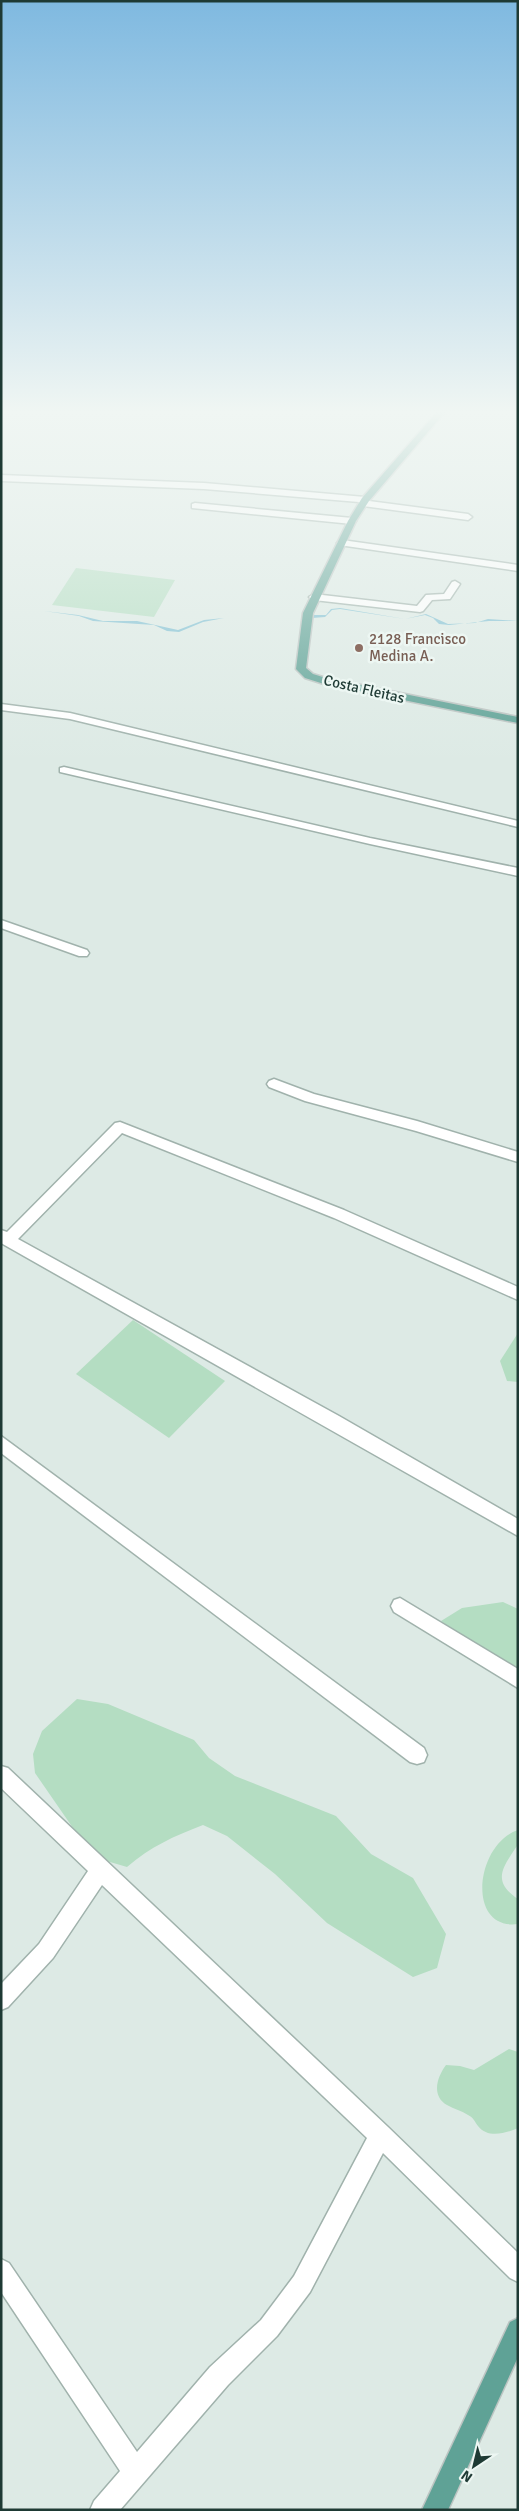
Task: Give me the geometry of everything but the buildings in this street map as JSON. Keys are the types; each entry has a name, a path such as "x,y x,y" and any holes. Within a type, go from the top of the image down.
{"main road":[{"name":"Costa Fleitas","path":"348,529 314,597 308,613 301,669 309,676 398,698 518,720"},
{"path":"435,2510 518,2330"}],"street":[{"path":"342,543 518,568"},
{"path":"314,597 420,609 429,597 448,597 455,584"},
{"path":"1,707 70,716 518,824"},
{"path":"64,770 370,841 518,872"},
{"path":"1,924 83,953"},
{"path":"274,1084 310,1098 416,1126 518,1157"},
{"path":"518,1294 339,1214 120,1127 5,1238 308,1407 518,1528"},
{"path":"1,1444 417,1754"},
{"path":"400,1606 518,1679"},
{"path":"1,1776 380,2135 518,2270"},
{"path":"1,2000 46,1951 100,1870"},
{"path":"103,2510 219,2376 269,2328 296,2291 380,2135"},
{"path":"1,2271 135,2471"}],"green space":[{"path":"76,568 175,580 154,617 52,605"},
{"path":"133,1320 225,1381 169,1438 76,1374"},
{"path":"518,1333 518,1382 507,1381 500,1361"},
{"path":"503,1602 518,1609 518,1670 489,1655 441,1621 462,1608"},
{"path":"77,1699 108,1704 194,1740 209,1758 235,1776 336,1816 371,1854 413,1878 446,1934 437,1968 413,1977 327,1923 275,1874 227,1836 203,1825 163,1843 127,1867 93,1857 35,1773 33,1754 42,1731"},
{"path":"518,1830 518,1844 504,1867 502,1880 504,1886 518,1899 518,1924 501,1923 490,1914 484,1901 482,1885 485,1868 493,1852 504,1838"},
{"path":"509,2049 518,2052 518,2128 492,2134 482,2130 470,2116 442,2101 437,2092 438,2081 446,2065 474,2070"}],"water":[{"path":"340,608 405,619 340,609 332,610 325,617 312,618 313,615 326,615 331,609"},
{"path":"44,611 78,615 103,621 137,621 178,630 204,620 224,618 203,622 179,632 167,631 154,625 93,621 79,616"},
{"path":"426,614 448,624 465,623 449,625 439,624 433,618 425,615 405,619"},
{"path":"488,619 518,621 489,621 478,622"}],"place":[{"name":"2128 Francisco Medina A.","path":"359,648"}]}
